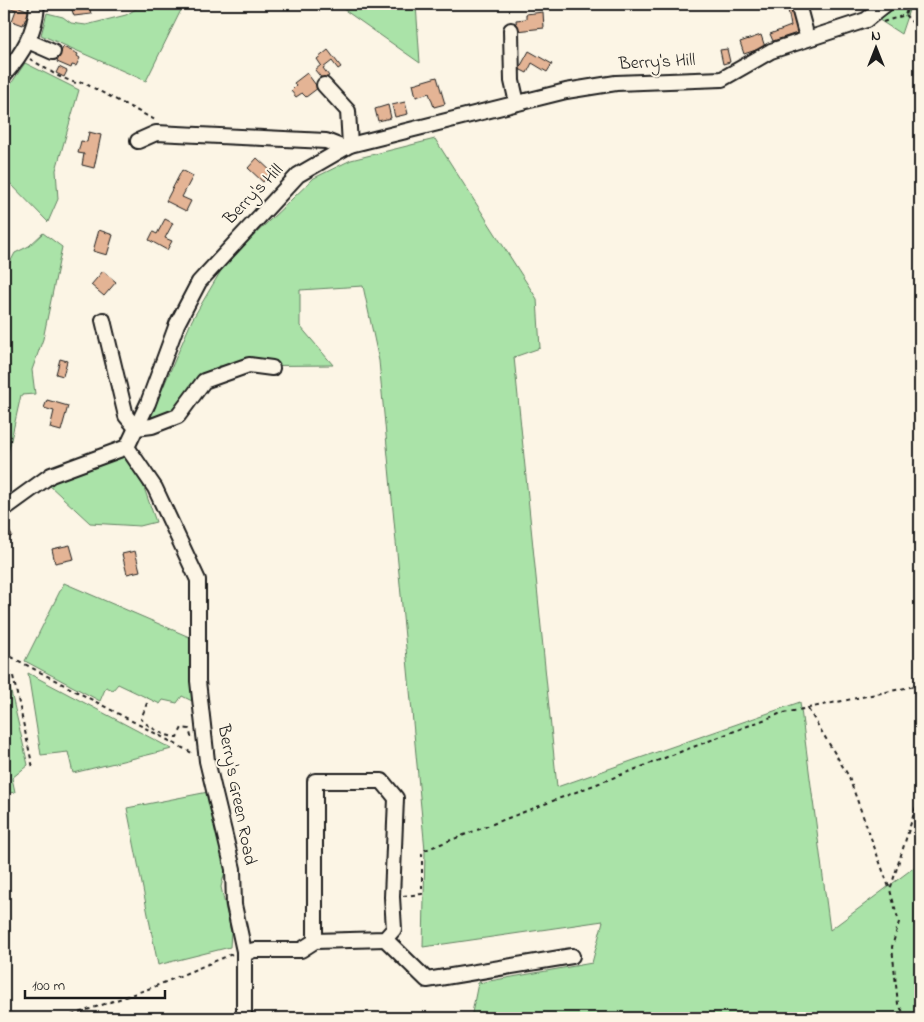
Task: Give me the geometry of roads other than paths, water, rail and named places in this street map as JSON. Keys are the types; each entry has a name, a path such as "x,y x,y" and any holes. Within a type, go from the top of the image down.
{"street":[{"path":"4,75 24,47 36,16 37,4"},
{"path":"798,4 805,30"},
{"name":"Berry's Hill","path":"127,447 148,403 177,324 199,282 298,174 347,147 566,91 616,83 722,79 771,51 866,20 886,4"},
{"path":"511,30 512,81 517,103"},
{"path":"24,47 53,52"},
{"path":"138,141 156,133 326,141 347,147 348,111 324,85"},
{"path":"103,320 126,416 136,428 152,426 178,416 204,381 250,365 272,368"},
{"path":"4,509 51,476 127,447"},
{"name":"Berry's Green Road","path":"127,447 155,488 198,580 198,681 202,755 233,869 234,904 244,952 244,1018"},
{"path":"244,952 281,948 301,950 315,941 384,939 394,929 392,897 396,798 382,781 315,781 315,941"},
{"path":"384,939 428,980 572,956"}]}
